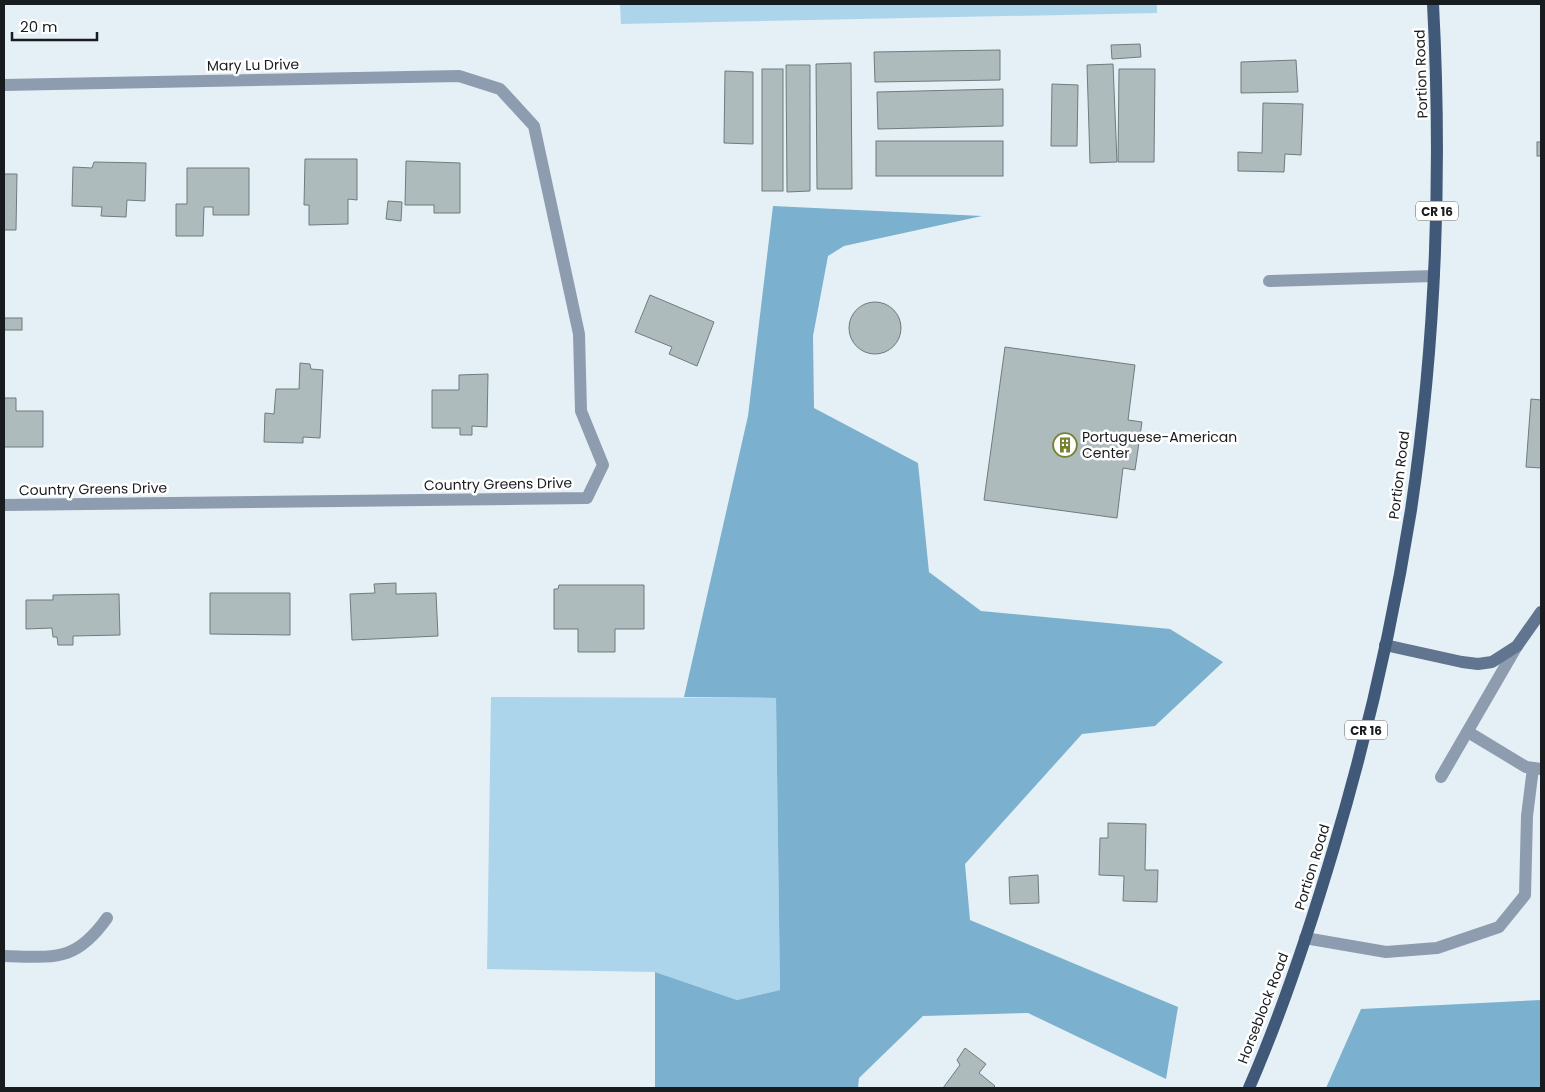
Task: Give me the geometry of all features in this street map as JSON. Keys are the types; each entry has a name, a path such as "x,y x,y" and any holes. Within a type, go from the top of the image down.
{"main road":[{"name":"Portion Road","path":"1305,938 1346,804 1369,718 1411,509 1430,343 1434,276 1438,126 1433,4"},
{"name":"Horseblock Road","path":"1249,1088 1279,1012 1305,938"}],"street":[{"name":"Mary Lu Drive","path":"4,85 459,76 500,89"},
{"name":"Country Greens Drive","path":"4,505 587,498 603,465 581,411 579,334 577,324 534,126 500,89"},
{"path":"1269,281 1434,276"},
{"path":"1441,777 1517,646 1541,612"},
{"path":"1385,645 1478,664 1492,662 1517,646"},
{"path":"1305,938 1386,952 1437,948 1499,928 1525,895 1527,816 1537,768 1526,767 1468,732"},
{"path":"4,956 56,957 79,948 96,932 107,918"}],"shaded area":[{"path":"620,4 1157,4 1157,13 621,24"},
{"path":"773,206 982,216 844,246 828,256 813,336 814,408 918,463 929,572 981,611 1170,629 1223,662 1155,726 1082,734 965,864 970,920 1178,1007 1166,1079 1028,1013 923,1016 859,1078 858,1088 655,1088 655,972 737,1000 780,990 776,698 684,697 748,416"},
{"path":"491,697 776,698 780,990 737,1000 655,972 487,969"},
{"path":"1541,1000 1541,1088 1326,1088 1361,1009"}],"building":[{"path":"1140,44 1141,57 1112,59 1111,45"},
{"path":"1000,50 1000,80 875,82 874,52"},
{"path":"1296,60 1298,92 1241,93 1241,62"},
{"path":"851,63 852,189 817,189 816,64"},
{"path":"1113,64 1117,162 1090,163 1087,65"},
{"path":"786,65 810,65 810,191 787,192"},
{"path":"762,69 783,69 783,191 762,191"},
{"path":"1119,69 1155,69 1154,162 1118,162"},
{"path":"725,71 753,72 753,144 724,143"},
{"path":"1052,84 1078,85 1077,146 1051,146"},
{"path":"1003,89 1003,126 878,129 877,92"},
{"path":"1263,103 1303,104 1301,155 1285,154 1284,172 1238,171 1238,152 1262,153"},
{"path":"876,141 1003,141 1003,176 876,176"},
{"path":"1537,142 1541,142 1541,156 1537,156"},
{"path":"305,159 357,159 357,200 348,199 348,224 309,225 309,205 304,205"},
{"path":"406,161 460,163 460,213 434,213 434,205 405,205"},
{"path":"94,162 146,163 145,201 127,200 126,217 101,216 102,207 72,206 73,167 92,168"},
{"path":"187,168 249,168 249,215 213,215 213,207 204,207 203,236 176,236 176,204 187,204"},
{"path":"4,174 17,174 16,230 4,230"},
{"path":"388,201 402,202 401,221 386,219"},
{"path":"650,295 714,322 697,366 669,354 672,347 635,332"},
{"path":"870,302 880,302 890,306 897,313 901,328 897,343 890,350 880,354 870,354 860,350 853,343 849,333 849,323 853,313 860,306"},
{"path":"4,318 22,318 22,330 4,330"},
{"name":"Portuguese-American Center","path":"1005,347 1135,365 1128,420 1142,422 1135,470 1123,468 1117,518 984,500"},
{"path":"300,363 310,364 311,369 323,370 320,438 303,437 303,443 264,442 265,413 274,414 276,389 299,389"},
{"path":"488,374 487,427 472,426 472,435 460,435 460,428 432,428 432,390 459,390 459,375"},
{"path":"4,398 16,398 16,411 43,411 43,447 4,447"},
{"path":"1531,399 1541,400 1541,468 1526,467"},
{"path":"396,583 396,594 436,593 438,636 352,640 350,594 375,593 374,584"},
{"path":"559,585 644,585 644,629 615,629 615,652 578,652 578,629 554,629 554,589 558,589"},
{"path":"210,593 290,593 290,635 210,634"},
{"path":"119,594 120,635 73,636 73,645 58,645 57,637 53,637 52,628 26,629 26,600 53,600 53,595"},
{"path":"1108,823 1146,824 1145,870 1158,870 1157,902 1123,901 1124,876 1099,875 1100,838 1108,838"},
{"path":"1038,875 1039,903 1010,904 1009,877"},
{"path":"965,1048 986,1064 979,1073 995,1086 993,1088 943,1088 960,1065 957,1060"}],"place":[{"name":"Portuguese-American Center","path":"1065,445"}]}
